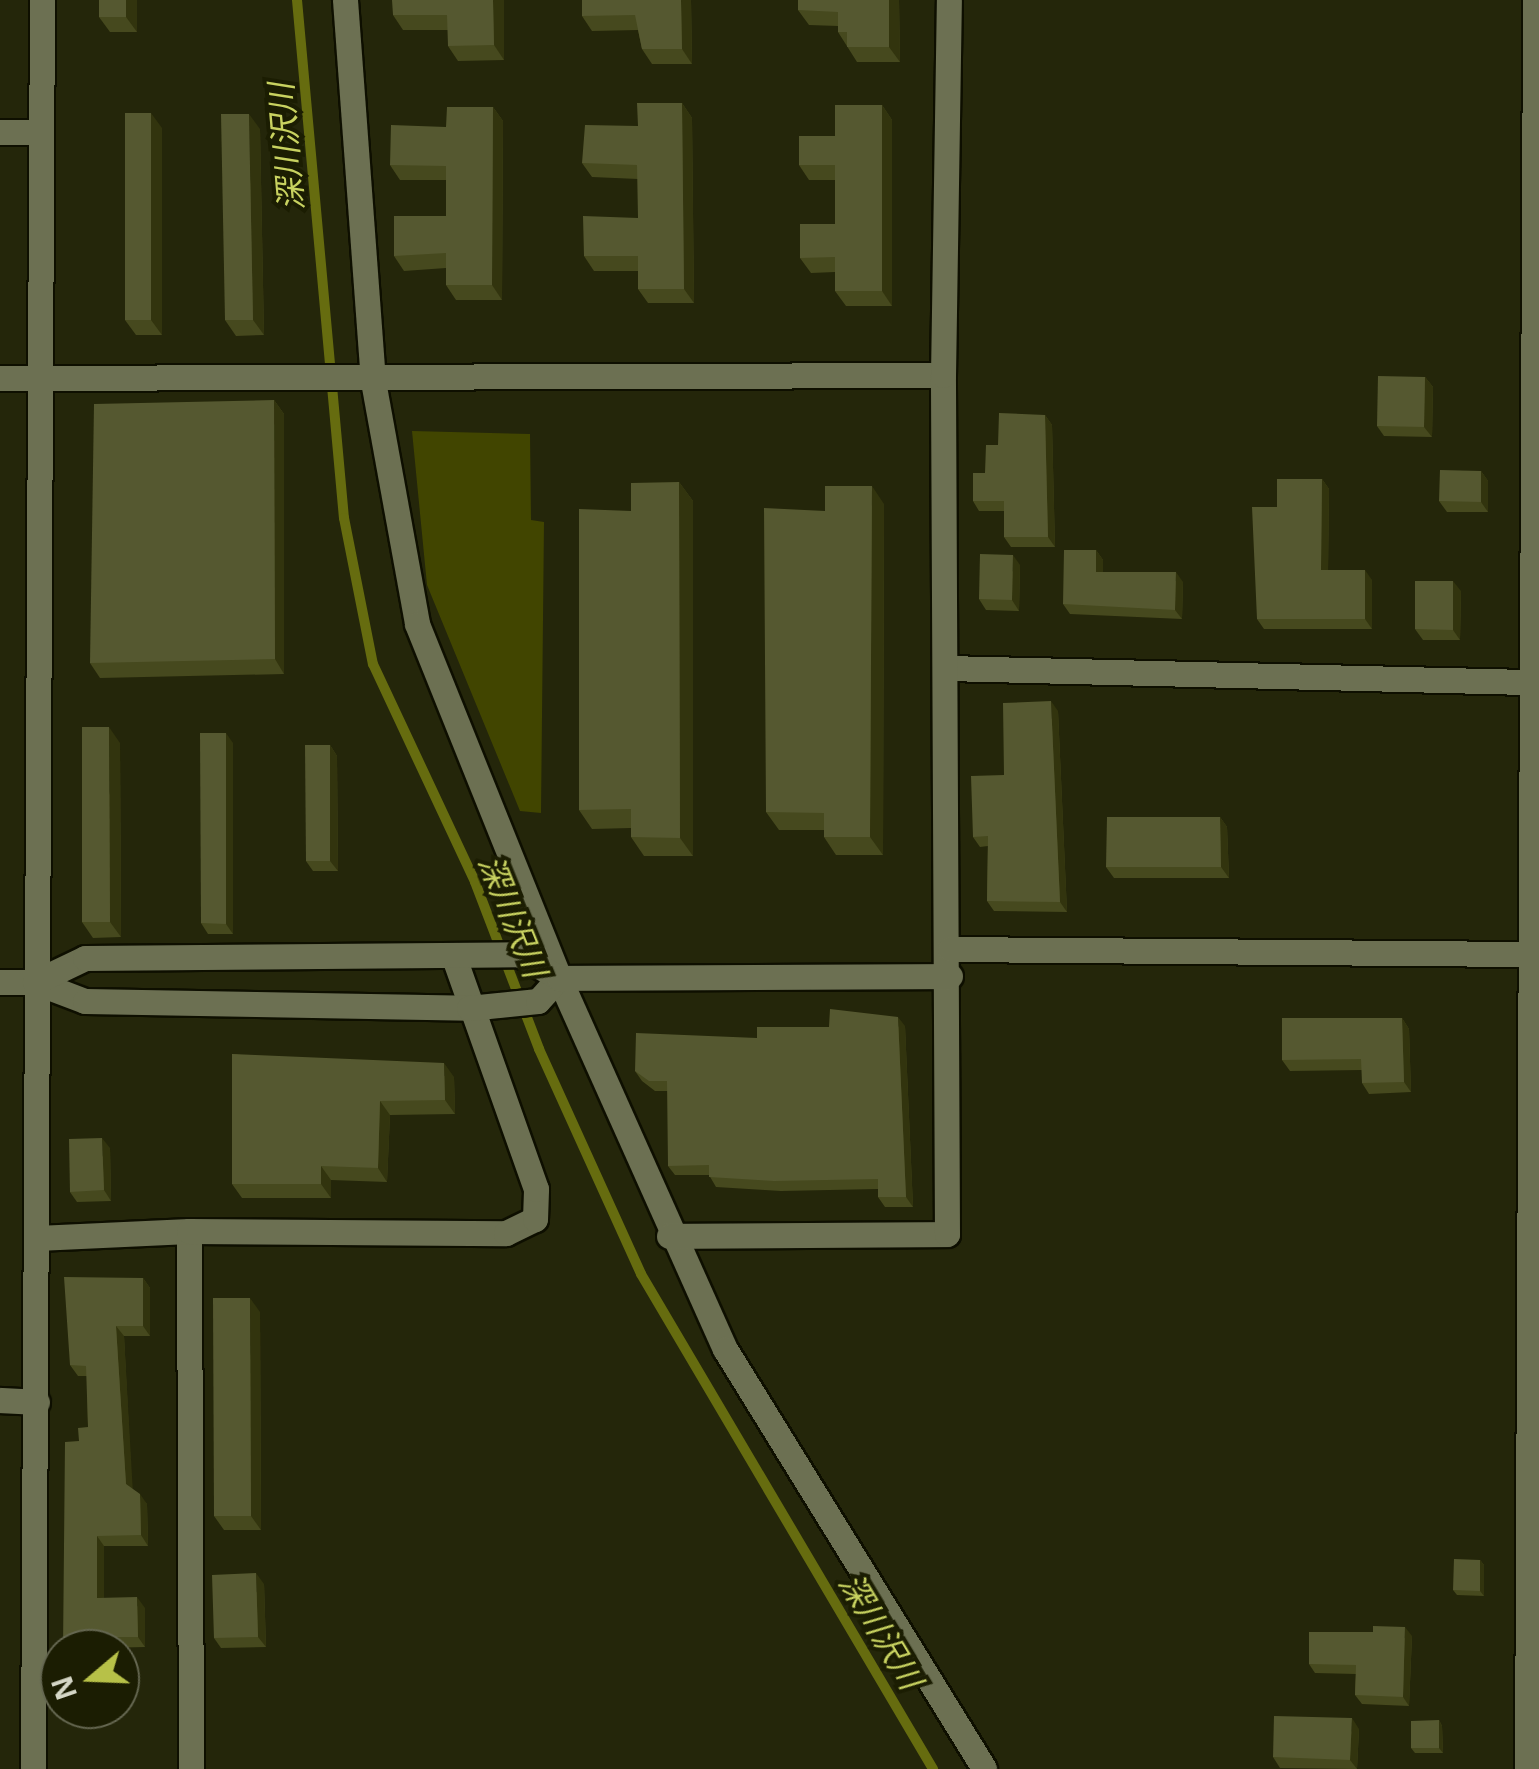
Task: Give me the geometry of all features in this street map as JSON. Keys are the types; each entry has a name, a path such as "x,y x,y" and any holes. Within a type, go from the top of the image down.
{"street":[{"path":"33,1769 42,0"},
{"path":"344,0 362,381 417,624 558,978 670,1236 725,1349 984,1769"},
{"path":"670,1236 946,1234 950,949 943,375 948,0"},
{"path":"1527,1769 1526,954 1535,0"},
{"path":"0,132 40,132"},
{"path":"0,378 362,381 943,375"},
{"path":"946,668 1529,682"},
{"path":"950,949 1526,954"},
{"path":"35,982 85,958 519,954 558,978 950,976"},
{"path":"37,1238 189,1231 506,1233 535,1219 536,1189 453,956"},
{"path":"0,982 35,982 85,1000 469,1008 538,1002 558,978"},
{"path":"189,1231 191,1769"},
{"path":"0,1400 37,1402"}],"shaded area":[{"path":"412,431 530,434 531,520 544,522 541,813 520,811 427,585"}],"building":[{"path":"99,0 126,0 126,17 99,17"},
{"path":"392,0 493,0 494,45 448,46 447,15 393,15"},
{"path":"582,0 681,0 682,49 642,49 635,15 582,16"},
{"path":"798,0 889,0 889,47 847,47 847,32 838,32 838,12 798,10"},
{"path":"637,103 682,103 684,289 638,289 638,256 584,256 583,216 638,218 637,165 582,163 585,125 638,126"},
{"path":"835,105 882,105 882,291 835,291 835,257 800,258 800,224 835,224 835,165 799,165 799,136 835,136"},
{"path":"447,107 493,107 492,285 446,285 446,253 394,256 394,216 446,216 446,166 390,165 391,125 446,127"},
{"path":"125,113 151,113 151,320 125,320"},
{"path":"221,114 249,114 253,320 225,320"},
{"path":"1378,376 1425,377 1424,427 1377,426"},
{"path":"274,400 275,659 90,663 94,404"},
{"path":"999,413 1045,415 1048,537 1004,537 1004,501 973,501 973,473 985,473 986,445 998,445"},
{"path":"1440,470 1481,471 1481,502 1439,501"},
{"path":"1277,479 1322,479 1321,570 1365,570 1365,619 1257,619 1252,507 1277,507"},
{"path":"679,482 680,838 631,837 631,809 579,810 579,509 631,511 631,483"},
{"path":"825,486 872,486 870,837 824,837 824,813 766,812 764,508 825,511"},
{"path":"1064,550 1096,550 1096,572 1176,572 1175,610 1063,604"},
{"path":"980,554 1013,555 1012,600 979,599"},
{"path":"1415,581 1453,581 1453,630 1415,629"},
{"path":"1051,701 1060,902 987,901 988,836 973,837 971,776 1004,775 1003,703"},
{"path":"82,727 109,727 110,922 82,922"},
{"path":"200,733 226,733 226,924 201,923"},
{"path":"305,745 330,745 330,861 306,861"},
{"path":"1107,817 1220,817 1221,867 1106,867"},
{"path":"830,1009 898,1017 906,1197 878,1197 878,1179 774,1181 709,1177 709,1165 668,1166 667,1081 649,1081 635,1071 636,1033 757,1038 757,1027 829,1027"},
{"path":"1282,1018 1402,1018 1404,1082 1362,1083 1361,1059 1282,1060"},
{"path":"232,1054 444,1063 445,1100 380,1101 378,1168 321,1166 321,1184 232,1184"},
{"path":"102,1138 104,1190 70,1192 69,1139"},
{"path":"64,1277 143,1278 143,1326 116,1326 126,1484 140,1494 141,1535 97,1536 97,1598 137,1597 138,1629 63,1629 65,1442 79,1441 78,1428 88,1427 86,1366 70,1365"},
{"path":"213,1298 250,1298 251,1516 214,1516"},
{"path":"1454,1559 1480,1560 1480,1591 1453,1590"},
{"path":"256,1573 258,1637 214,1638 212,1575"},
{"path":"1373,1626 1405,1627 1403,1697 1355,1695 1356,1665 1309,1664 1309,1632 1373,1632"},
{"path":"1274,1716 1352,1718 1350,1760 1273,1757"},
{"path":"1439,1720 1439,1748 1411,1748 1411,1721"}],"waterway":[{"name":"深川沢川","path":"297,0 344,518 373,664 475,882 539,1049 641,1274 933,1769"}]}
